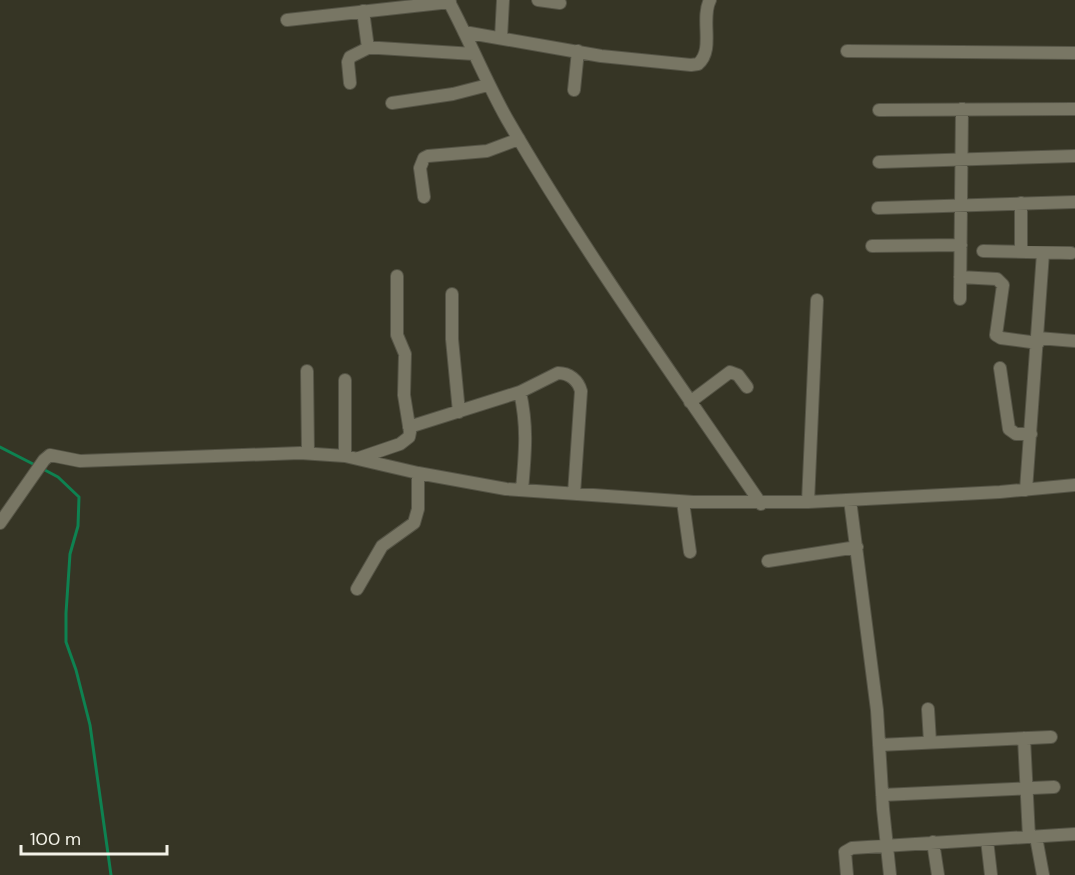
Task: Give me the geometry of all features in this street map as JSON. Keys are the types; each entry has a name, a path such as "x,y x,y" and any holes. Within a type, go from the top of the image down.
{"street":[{"path":"501,38 503,0"},
{"path":"538,0 560,3"},
{"path":"464,32 601,56 691,65 698,64 705,55 707,8 710,0"},
{"path":"287,20 368,7 449,1 488,85 519,139 597,264 760,504"},
{"path":"368,7 368,48"},
{"path":"350,83 348,62 350,57 368,48 474,54"},
{"path":"573,90 578,51"},
{"path":"847,51 1075,53"},
{"path":"392,103 453,94 488,85"},
{"path":"960,299 962,109"},
{"path":"879,110 1075,110"},
{"path":"424,197 420,168 424,158 487,151 519,139"},
{"path":"879,162 1075,156"},
{"path":"878,208 1075,202"},
{"path":"1021,203 1021,252"},
{"path":"872,246 961,245"},
{"path":"983,251 1071,253"},
{"path":"1026,490 1043,253"},
{"path":"351,457 406,441 409,437 410,427 404,395 405,354 397,336 397,276"},
{"path":"960,277 1001,281 1003,285 996,335 1001,338 1075,341"},
{"path":"452,294 453,363 459,412"},
{"path":"808,502 817,300"},
{"path":"1000,368 1009,429 1016,434 1031,434"},
{"path":"307,371 308,453"},
{"path":"690,402 730,372 738,375 747,387"},
{"path":"410,427 520,392 558,373 570,376 579,385 581,406 574,494"},
{"path":"345,380 351,457"},
{"path":"520,392 526,418 526,452 522,490"},
{"path":"0,523 44,460 55,454 70,460 94,461 308,453 351,457 418,473 522,490 683,502 760,504 808,502 1026,490 1075,485"},
{"path":"357,589 382,546 414,523 418,509 418,473"},
{"path":"850,500 876,699 890,875"},
{"path":"683,502 690,552"},
{"path":"768,561 856,547"},
{"path":"928,709 930,742"},
{"path":"879,745 1051,737"},
{"path":"1024,738 1026,788 1033,837 1043,875"},
{"path":"882,795 1054,787"},
{"path":"847,875 845,852 848,849 1075,834"},
{"path":"987,840 991,875"},
{"path":"933,842 938,875"}],"waterway":[{"path":"0,447 35,465"},
{"path":"41,468 58,477 79,497 78,526 70,554 66,642 76,670 90,725 111,875"}]}
